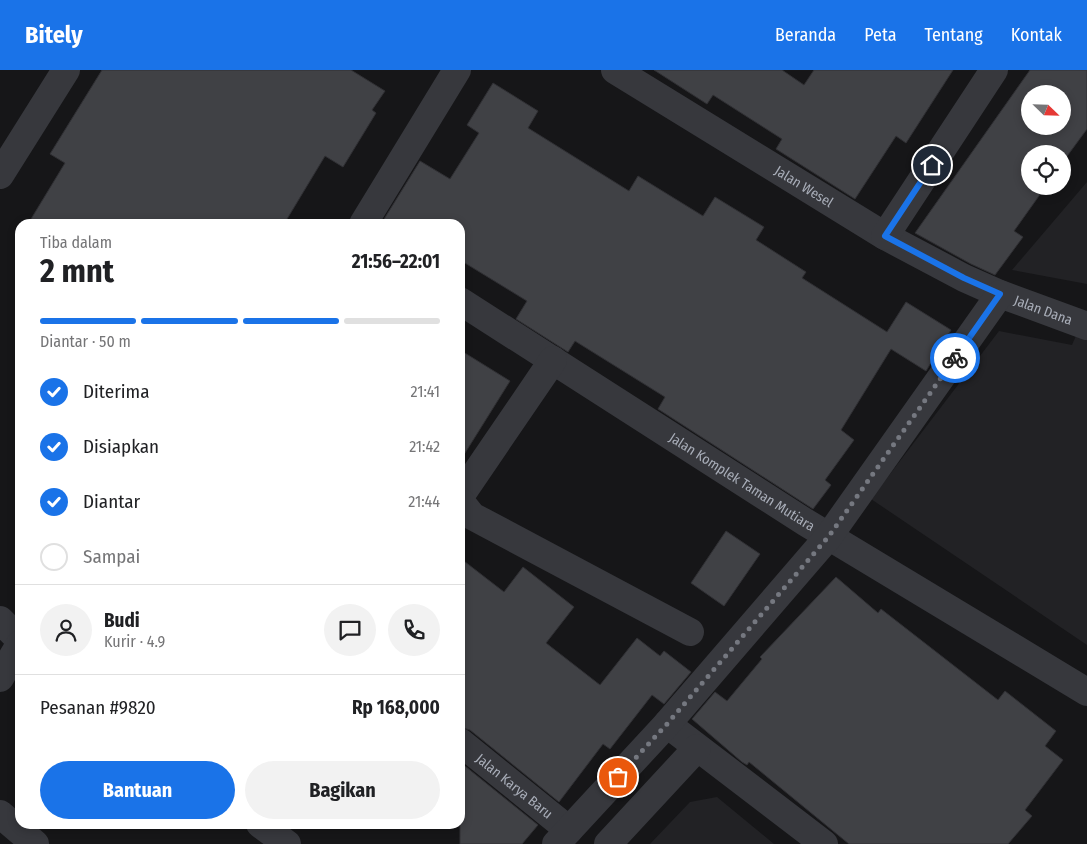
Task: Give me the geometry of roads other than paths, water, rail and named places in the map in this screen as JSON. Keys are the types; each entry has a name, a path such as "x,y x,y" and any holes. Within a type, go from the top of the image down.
{"street":[{"path":"0,175 66,70"},
{"path":"366,219 457,70"},
{"name":"Jalan Wesel","path":"615,70 885,236 964,278 1000,294"},
{"path":"885,236 994,70"},
{"path":"562,837 667,724 829,536 1000,294"},
{"name":"Jalan Dana","path":"1000,294 1087,326"},
{"name":"Jalan Komplek Taman Mutiara","path":"465,304 829,536 1087,692"},
{"path":"465,489 553,360"},
{"path":"465,506 472,516 690,632"},
{"path":"0,620 15,635"},
{"path":"0,678 15,652"},
{"path":"667,724 824,844"},
{"name":"Jalan Karya Baru","path":"465,747 562,837"},
{"path":"608,844 697,748"},
{"path":"0,814 15,827"},
{"path":"18,829 35,844"},
{"path":"266,829 286,844"}]}
